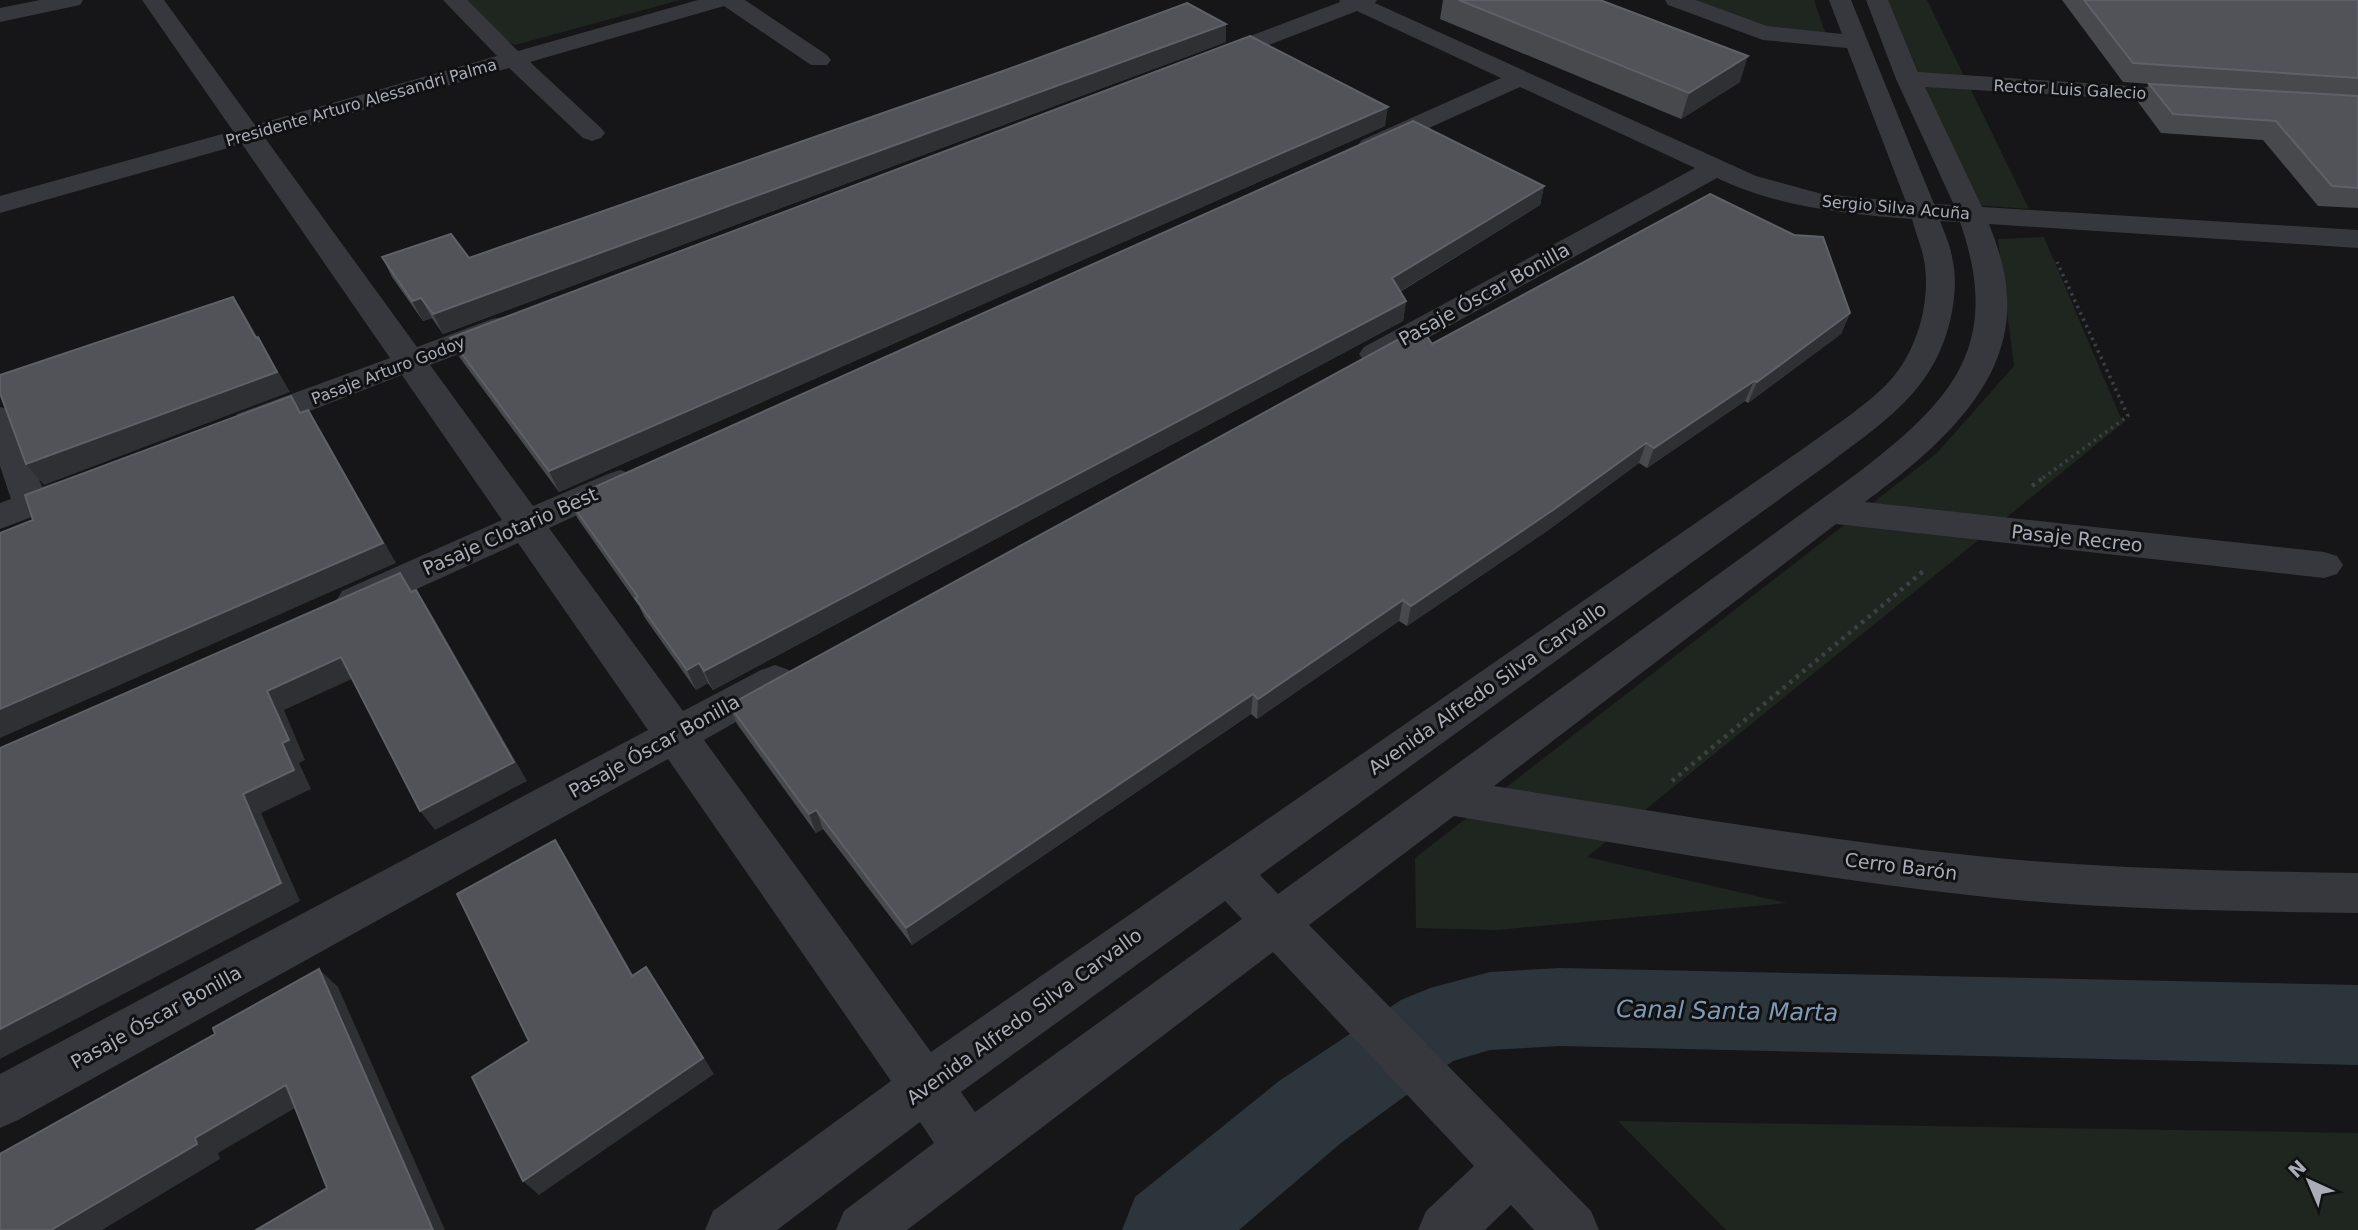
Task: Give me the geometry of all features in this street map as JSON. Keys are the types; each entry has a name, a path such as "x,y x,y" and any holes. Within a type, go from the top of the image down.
{"street":[{"path":"0,16 72,0"},
{"path":"153,0 969,1148"},
{"path":"454,0 513,60 592,133"},
{"name":"Presidente Arturo Alessandri Palma","path":"0,205 722,0"},
{"path":"730,0 819,60"},
{"path":"1676,0 1763,33 1856,41"},
{"name":"Avenida Alfredo Silva Carvallo","path":"732,1230 925,1087 1819,454 1897,393 1916,370 1928,347 1940,299 1938,257 1923,211 1840,0"},
{"path":"863,1230 969,1148 1449,797 1830,511 1933,428 1971,379 1991,324 1993,296 1982,244 1877,0"},
{"path":"1188,67 1358,1"},
{"name":"Sergio Silva Acuña","path":"1358,1 1714,169 1780,193 1821,202 1923,211 2357,240"},
{"path":"1340,159 1519,79"},
{"name":"Rector Luis Galecio","path":"1909,79 2220,97"},
{"name":"Pasaje Óscar Bonilla","path":"1347,369 1714,169"},
{"name":"Pasaje Arturo Godoy","path":"226,431 526,317"},
{"path":"0,418 15,511 109,475"},
{"name":"Pasaje Clotario Best","path":"325,614 653,467"},
{"name":"Pasaje Recreo","path":"1830,511 2324,565"},
{"name":"Pasaje Óscar Bonilla","path":"0,1102 809,662"},
{"name":"Cerro Barón","path":"1449,797 1836,858 1978,876 2165,890 2358,893"},
{"path":"1227,872 1572,1230"},
{"path":"1445,1230 1511,1167"}],"shaded area":[{"path":"463,0 680,0 515,45 504,40"},
{"path":"1687,0 1814,0 1826,35 1763,29"},
{"path":"1887,0 1927,0 2029,209 1977,205"},
{"path":"2044,237 2123,423 1587,857 1787,903 1496,930 1416,928 1415,858 1937,453 2014,366 1998,239"},
{"path":"1618,1121 2358,1133 2358,1230 1726,1230"}],"building":[{"path":"1459,0 1600,0 1748,56 1689,93"},
{"path":"2084,0 2358,0 2358,78 2133,63"},
{"path":"1187,3 1226,24 433,314 421,298 412,301 382,257 451,234 469,258 1003,71"},
{"path":"1250,36 1388,107 549,471 450,338"},
{"path":"2149,84 2358,96 2358,188 2332,186 2276,121 2173,114"},
{"path":"1413,121 1544,186 1392,278 1406,301 704,671 699,663 687,670 568,499"},
{"path":"1710,194 1794,235 1823,237 1850,313 1757,382 1754,381 1654,448 1646,443 1411,606 1403,600 1258,699 1253,694 906,928 816,810 809,814 729,705 1421,327 1432,344"},
{"path":"233,297 277,372 26,464 0,393 0,375"},
{"path":"291,396 300,413 308,410 383,543 0,709 0,533 33,520 25,495"},
{"path":"400,573 411,592 416,590 514,762 420,811 341,657 267,691 289,740 282,743 294,770 243,794 281,883 0,1029 0,748"},
{"path":"555,840 632,976 646,967 703,1058 523,1181 472,1077 529,1041 457,894"},
{"path":"319,969 433,1230 256,1230 327,1188 286,1085 195,1138 197,1144 51,1230 0,1230 0,1154 215,1034 213,1028"}],"waterway":[{"name":"Canal Santa Marta","path":"1168,1230 1310,1112 1430,1028 1490,1011 1560,1007 2358,1025"}]}
